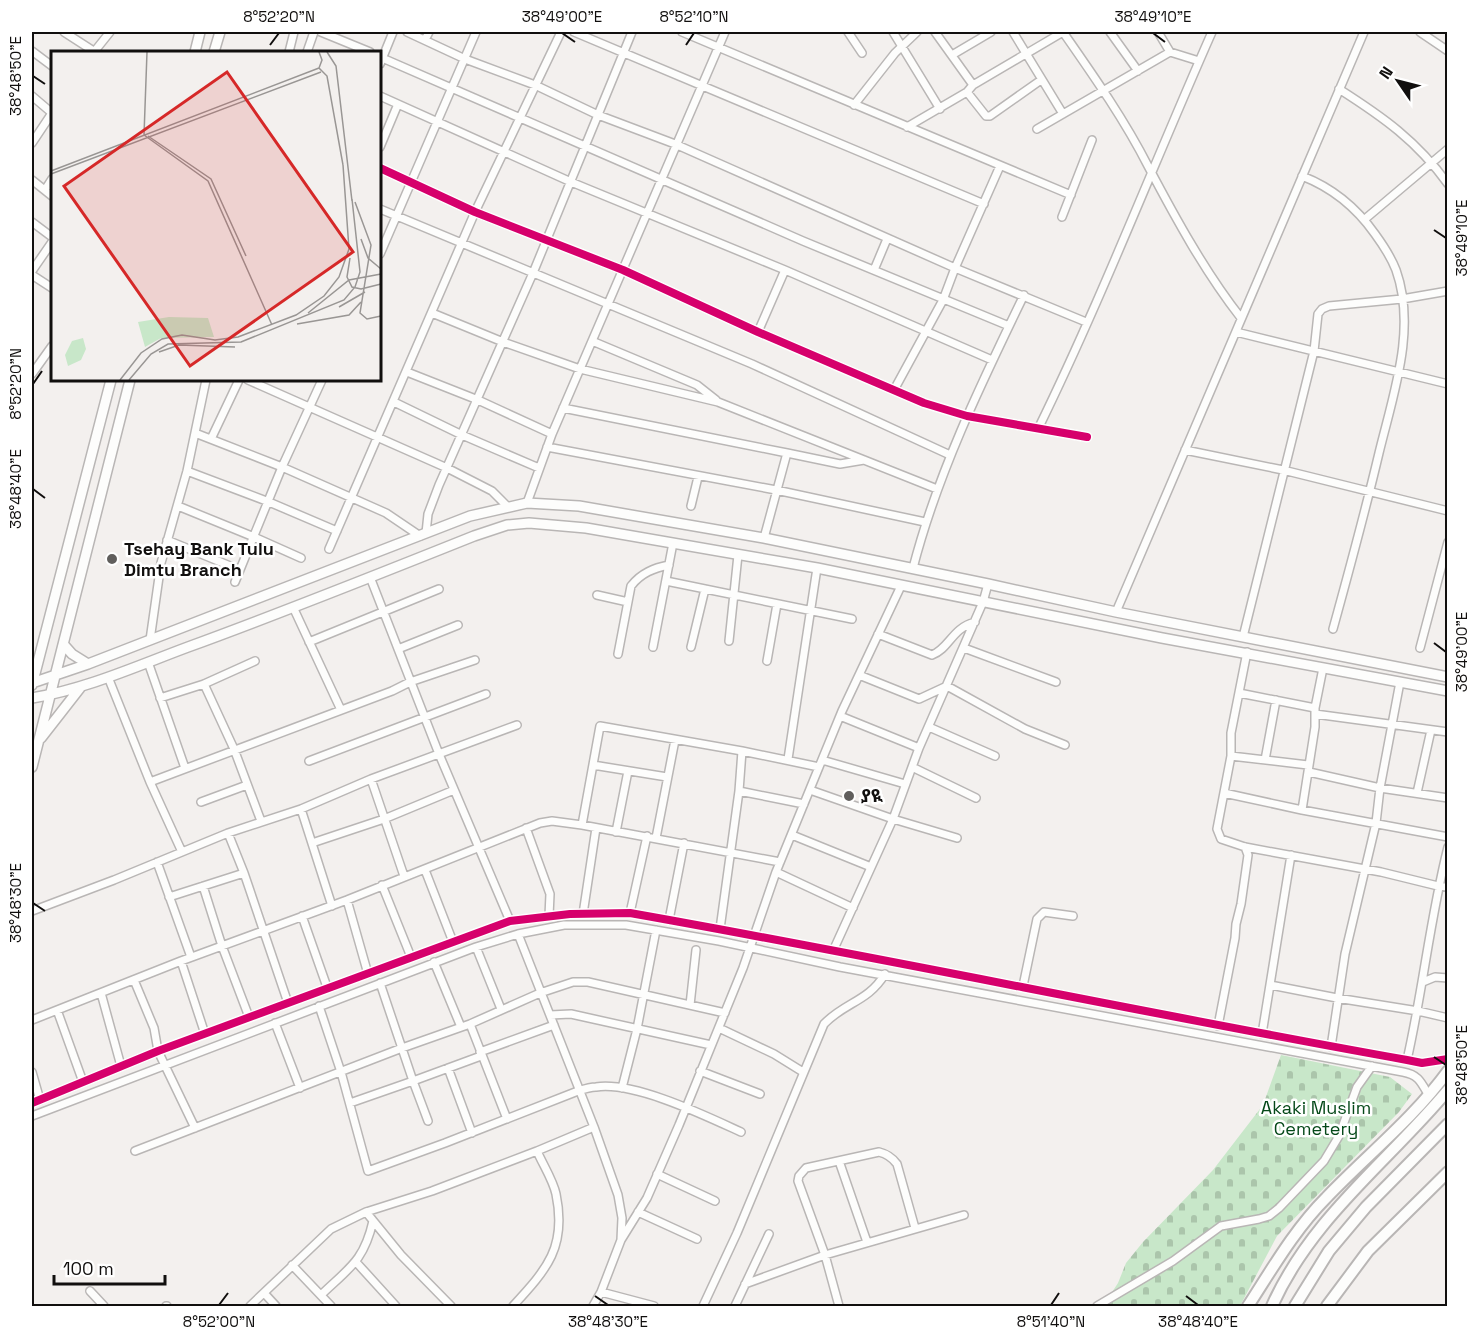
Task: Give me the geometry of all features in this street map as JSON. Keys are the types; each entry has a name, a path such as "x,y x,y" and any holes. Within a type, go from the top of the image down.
{"highway":[{"path":"1248,1306 1299,1231 1324,1199 1430,1096 1448,1071"},
{"path":"1272,1306 1297,1258 1325,1221 1403,1140 1448,1089"},
{"path":"1295,1306 1308,1282 1336,1242 1366,1207 1448,1124"},
{"path":"1327,1306 1368,1251 1448,1172"}],"main road":[{"path":"195,51 200,32"},
{"path":"214,51 220,32"},
{"path":"111,381 32,684 470,516 527,503 579,506 764,538 1116,612 1448,677"},
{"path":"32,767 130,381"},
{"path":"32,698 80,687 108,677 474,536 507,525 529,523 586,528 817,568 1162,638 1448,690"},
{"path":"64,645 72,654 88,664"},
{"path":"37,742 80,687"}],"street":[{"path":"64,32 92,51"},
{"path":"95,51 110,32"},
{"path":"289,51 294,32"},
{"path":"307,51 314,32"},
{"path":"321,32 368,51"},
{"path":"381,57 393,32"},
{"path":"407,32 465,59 535,85 598,115 675,144 820,207 887,239 1086,322"},
{"path":"425,40 429,32"},
{"path":"381,251 476,32"},
{"path":"329,549 475,212 561,32"},
{"path":"574,32 984,204"},
{"path":"195,433 282,467 386,513 423,535 428,514 447,468 533,273 632,32"},
{"path":"682,32 718,45 854,105 1071,195"},
{"path":"527,503 552,434 725,32"},
{"path":"848,32 862,53"},
{"path":"893,32 940,109"},
{"path":"854,105 895,53 917,32"},
{"path":"936,32 973,85"},
{"path":"952,55 991,32"},
{"path":"1013,32 1062,114"},
{"path":"907,127 1063,32 1104,92 1200,258 1241,318"},
{"path":"1110,32 1138,71"},
{"path":"1158,32 1170,52 1200,61"},
{"path":"1039,427 1153,175 1212,32"},
{"path":"1116,612 1364,32"},
{"path":"1420,32 1448,51"},
{"path":"32,51 51,65"},
{"path":"1037,129 1170,52"},
{"path":"381,59 943,300 1009,326"},
{"path":"967,92 986,116 990,116 1041,80"},
{"path":"1339,89 1385,119 1413,143 1448,184"},
{"path":"32,96 51,112"},
{"path":"381,96 645,214 785,270 992,360"},
{"path":"381,145 398,104"},
{"path":"32,143 51,114"},
{"path":"1062,217 1092,140"},
{"path":"1365,219 1448,149"},
{"path":"894,390 943,300 999,166"},
{"path":"381,168 475,212 623,270 758,332 924,403 967,416 1087,437"},
{"path":"1302,176 1335,192 1365,219 1389,255 1396,271 1405,323 1399,372 1333,629"},
{"path":"32,180 51,195"},
{"path":"45,190 51,181"},
{"path":"381,209 752,364 950,455"},
{"path":"32,222 51,236"},
{"path":"874,270 887,239"},
{"path":"51,244 32,273 51,287"},
{"path":"758,332 785,270"},
{"path":"1243,637 1314,351 1316,321 1322,309 1329,306 1402,299 1448,291"},
{"path":"913,568 925,522 950,455 1024,295"},
{"path":"432,313 503,342 580,369 718,402 937,489"},
{"path":"1236,332 1448,384"},
{"path":"592,341 698,385 718,402"},
{"path":"32,374 51,347"},
{"path":"407,372 478,400 552,434"},
{"path":"150,640 156,585 187,471 206,381"},
{"path":"211,439 239,381"},
{"path":"250,381 447,468 492,490 508,507"},
{"path":"235,582 282,467 322,381"},
{"path":"394,402 462,435 539,468"},
{"path":"563,408 840,464 864,460"},
{"path":"547,447 776,490 925,522"},
{"path":"1185,450 1283,470 1448,511"},
{"path":"764,538 787,453"},
{"path":"187,471 337,531"},
{"path":"691,506 698,477"},
{"path":"178,506 301,558"},
{"path":"167,540 240,570"},
{"path":"1420,648 1448,542"},
{"path":"653,647 673,543"},
{"path":"729,642 738,555"},
{"path":"618,654 631,586 654,568 669,565"},
{"path":"788,759 817,568"},
{"path":"370,577 439,754 510,921"},
{"path":"666,580 852,619"},
{"path":"833,951 893,819 919,748 975,622 988,584"},
{"path":"594,1305 602,1292 621,1240 647,1198 743,968 776,872 820,764 901,586"},
{"path":"691,647 705,589"},
{"path":"309,642 440,590"},
{"path":"597,595 628,602"},
{"path":"767,661 777,604"},
{"path":"293,607 340,710"},
{"path":"878,634 932,655 939,651 960,628 975,622"},
{"path":"398,649 458,626"},
{"path":"964,648 1056,682"},
{"path":"1247,652 1231,733 1232,756 1217,829 1221,839 1245,847 1364,868 1448,887"},
{"path":"150,782 392,691 410,682 475,660"},
{"path":"160,698 204,684 255,661"},
{"path":"148,662 185,768"},
{"path":"1302,810 1323,668"},
{"path":"859,675 919,699 947,686"},
{"path":"108,677 150,782 182,852"},
{"path":"1331,1047 1337,999 1364,868 1376,823 1390,725 1400,682"},
{"path":"204,684 234,749 261,821"},
{"path":"947,686 1025,729 1065,745"},
{"path":"1239,693 1315,711 1390,725 1448,732"},
{"path":"309,761 486,694"},
{"path":"1265,759 1276,700"},
{"path":"840,716 919,748"},
{"path":"32,911 228,833 301,809 371,779 517,725"},
{"path":"582,825 600,726 820,764 905,784"},
{"path":"929,727 995,756"},
{"path":"1417,793 1431,730"},
{"path":"656,838 675,740"},
{"path":"720,929 739,791 742,751"},
{"path":"1232,756 1265,759 1380,788 1448,798"},
{"path":"593,765 667,777"},
{"path":"912,767 976,798"},
{"path":"616,832 628,771"},
{"path":"371,779 404,876"},
{"path":"201,802 247,785"},
{"path":"312,843 384,819 454,790"},
{"path":"810,790 893,819 957,838"},
{"path":"739,791 804,804"},
{"path":"1224,793 1448,837"},
{"path":"301,809 332,906"},
{"path":"32,1020 191,957 425,870 526,828 552,821 647,836 780,862"},
{"path":"526,828 550,894 549,916"},
{"path":"583,914 596,828"},
{"path":"228,833 288,1003"},
{"path":"792,835 871,867"},
{"path":"630,914 647,836"},
{"path":"669,920 684,843"},
{"path":"1218,1026 1241,904 1248,855 1245,847"},
{"path":"1407,1060 1418,1011 1438,886 1448,847"},
{"path":"1263,1034 1291,855"},
{"path":"157,862 191,957"},
{"path":"425,870 453,942"},
{"path":"776,872 853,908"},
{"path":"169,897 244,873"},
{"path":"382,885 411,957"},
{"path":"203,886 222,946 249,1017"},
{"path":"347,900 368,974"},
{"path":"1023,986 1040,914 1044,912 1073,916"},
{"path":"32,1103 158,1051 510,921 583,914 630,914 669,920 1023,986 1331,1047 1422,1063 1448,1059"},
{"path":"302,916 327,987"},
{"path":"32,1116 476,947 518,934 564,926 626,925 1414,1074 1430,1096"},
{"path":"622,1088 638,1029 656,930"},
{"path":"518,934 594,1127 618,1195 622,1218 621,1240"},
{"path":"476,947 501,1009"},
{"path":"690,1005 696,950"},
{"path":"181,961 205,1034"},
{"path":"434,963 461,1027"},
{"path":"703,1306 824,1024 837,1012 869,994 885,974"},
{"path":"1423,982 1435,977 1448,978"},
{"path":"134,980 154,1028 158,1051 195,1128"},
{"path":"135,1151 470,1024 540,993 573,982 588,982 725,1013"},
{"path":"380,983 428,1120"},
{"path":"1270,985 1448,1018"},
{"path":"101,993 121,1066"},
{"path":"319,1006 342,1072 368,1171 578,1091 597,1086 622,1088 685,1107 741,1132"},
{"path":"57,1010 83,1082"},
{"path":"550,1015 571,1014 711,1045"},
{"path":"275,1023 300,1088"},
{"path":"470,1024 507,1119"},
{"path":"350,1103 448,1068 554,1025"},
{"path":"719,1028 774,1054 803,1072"},
{"path":"1097,1306 1173,1261 1215,1229 1269,1216 1279,1208 1323,1161 1339,1136 1357,1087 1372,1066"},
{"path":"448,1068 472,1133"},
{"path":"700,1071 760,1094"},
{"path":"32,1072 40,1100"},
{"path":"250,1306 331,1230 366,1212 432,1191 594,1127"},
{"path":"513,1306 547,1265 557,1245 559,1222 556,1192 537,1151"},
{"path":"839,1306 825,1255 798,1181 806,1168 879,1152 891,1157 897,1164 915,1228"},
{"path":"839,1161 867,1242"},
{"path":"657,1174 715,1201"},
{"path":"366,1212 400,1255 451,1306"},
{"path":"638,1212 697,1239"},
{"path":"745,1284 825,1255 964,1215"},
{"path":"321,1295 356,1262 364,1251 373,1221"},
{"path":"735,1306 769,1234"},
{"path":"356,1262 396,1306"},
{"path":"292,1265 331,1306"},
{"path":"90,1291 104,1306"},
{"path":"602,1292 654,1306"},
{"path":"264,1293 276,1306"}],"green space":[{"name":"Akaki Muslim Cemetery","path":"1281,1055 1390,1077 1412,1094 1399,1112 1277,1236 1240,1306 1103,1306 1118,1283 1126,1263 1143,1242 1213,1170 1263,1105"}],"cycle path":[{"path":"381,168 475,212 623,270 758,332 924,403 967,416 1087,437"},
{"path":"32,1103 158,1051 510,921 570,914 630,913 1422,1063 1448,1059"}],"place":[{"name":"Tsehay Bank Tulu Dimtu Branch","path":"112,559"},
{"name":"ያዪ","path":"849,796"}]}
